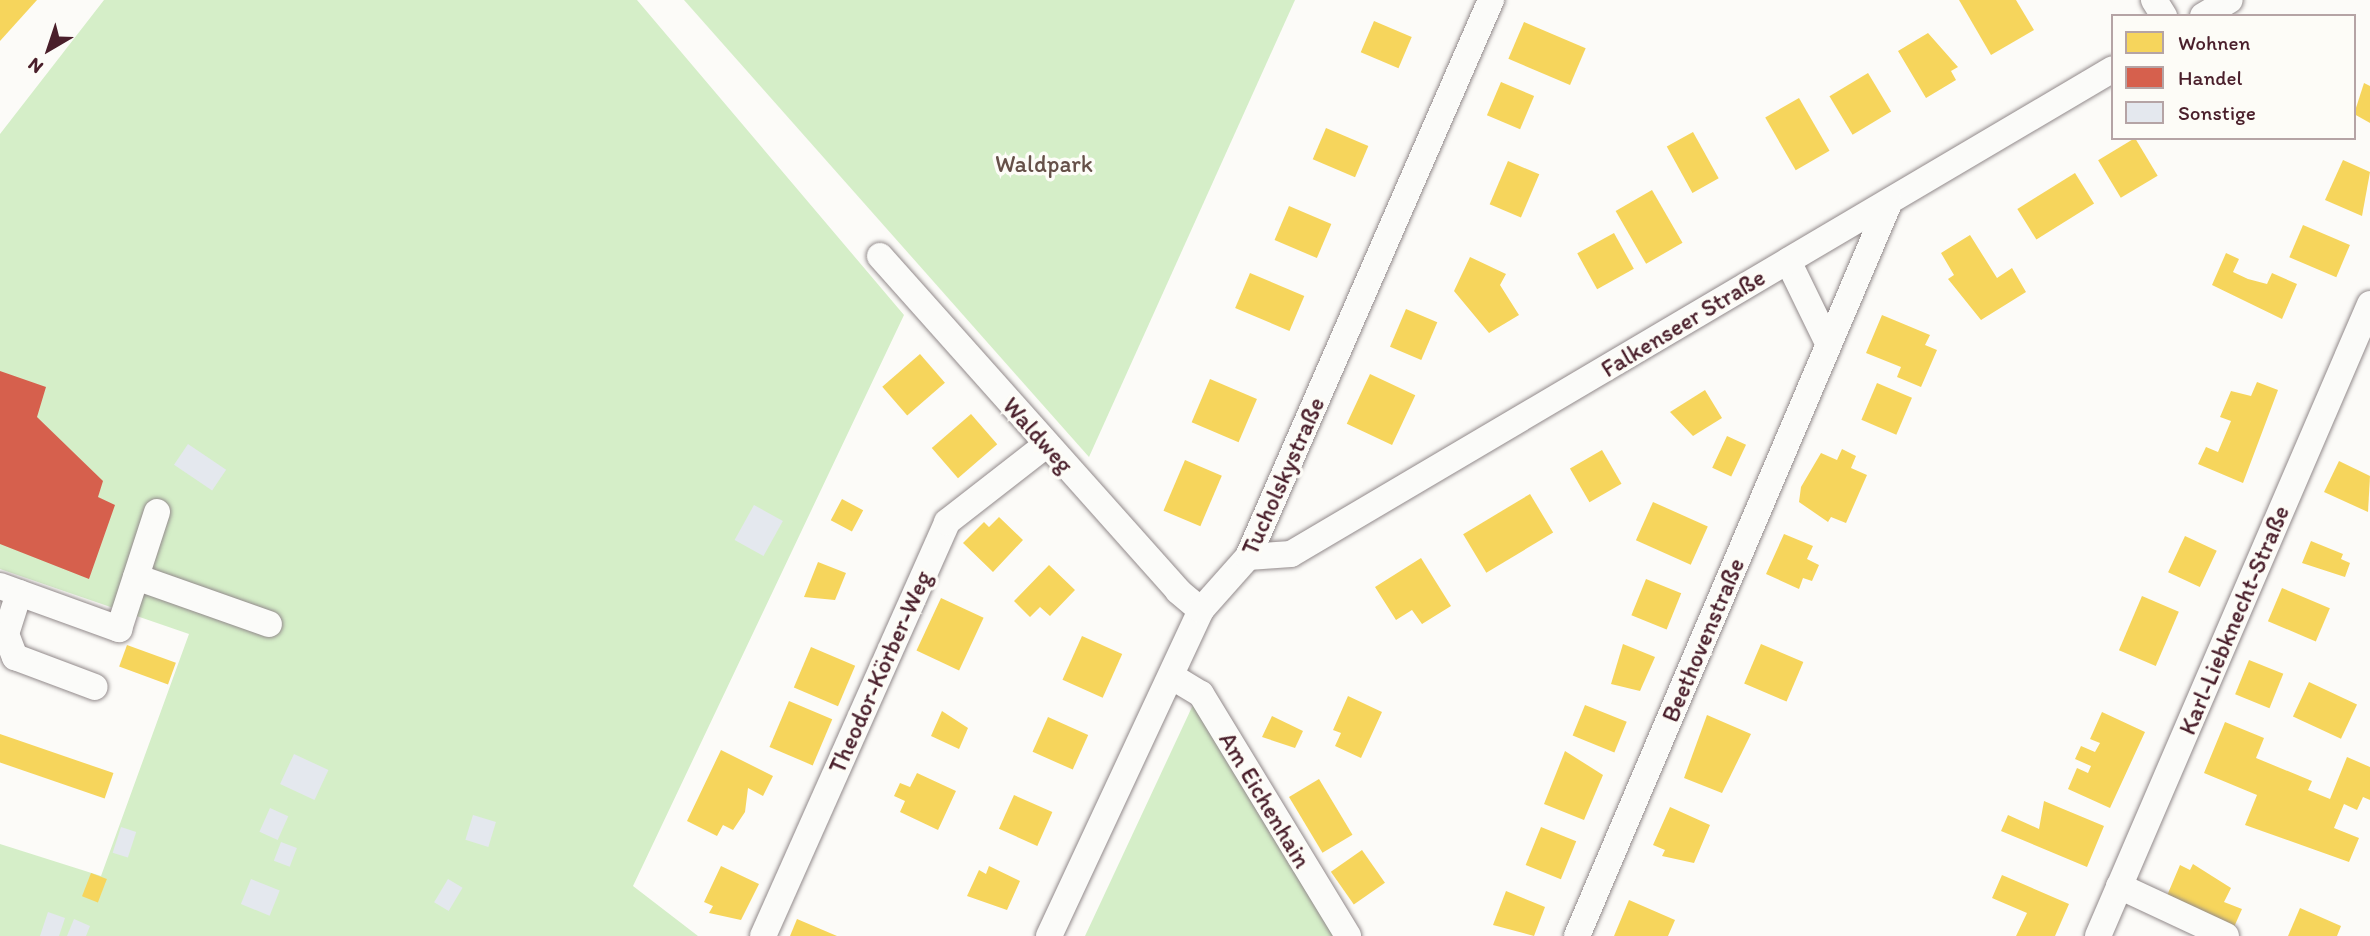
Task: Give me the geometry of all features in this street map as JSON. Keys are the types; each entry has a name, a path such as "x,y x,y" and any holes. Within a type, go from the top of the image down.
{"street":[{"name":"Tucholskystraße","path":"1049,936 1201,610 1248,557 1491,0"},
{"path":"2206,14 2230,0"},
{"name":"Falkenseer Straße","path":"1248,557 1291,554 2111,70"},
{"name":"Beethovenstraße","path":"1577,936 1889,202"},
{"name":"Waldweg","path":"880,256 1046,445 1201,610"},
{"path":"1788,261 1828,343"},
{"name":"Karl-Liebknecht-Straße","path":"2098,936 2370,304"},
{"name":"Theodor-Körber-Weg","path":"763,936 947,522 1046,445"},
{"path":"95,687 15,657 6,634 10,589 119,629 157,512"},
{"path":"136,577 269,624"},
{"name":"Am Eichenhain","path":"1171,676 1201,694 1348,936"},
{"path":"2119,886 2226,936"}],"green space":[{"path":"104,0 637,0 904,315 633,886 698,936 0,936 0,844 101,876 189,634 0,569 0,134"},
{"name":"Waldpark","path":"684,0 1295,0 1089,457"},
{"path":"1199,692 1348,936 1085,936"}],"building: Wohnen":[{"path":"0,0 37,0 0,41"},
{"path":"1959,0 2016,0 2034,30 1991,55"},
{"path":"1374,21 1412,37 1398,68 1361,52"},
{"path":"1524,22 1586,48 1570,85 1508,59"},
{"path":"1928,33 1958,67 1951,71 1956,80 1926,98 1898,51"},
{"path":"1868,73 1891,112 1853,135 1829,96"},
{"path":"1501,82 1534,96 1520,129 1487,115"},
{"path":"2364,83 2370,86 2370,123 2356,115"},
{"path":"1799,98 1830,151 1796,170 1765,118"},
{"path":"1326,128 1368,146 1355,177 1313,159"},
{"path":"1693,132 1719,178 1692,193 1667,147"},
{"path":"2132,140 2136,140 2158,176 2121,198 2098,160"},
{"path":"2343,160 2370,172 2362,216 2325,200"},
{"path":"1508,161 1539,174 1521,218 1490,204"},
{"path":"2075,173 2094,204 2036,240 2017,209"},
{"path":"1652,190 1682,243 1646,264 1616,211"},
{"path":"1289,206 1331,224 1317,258 1275,240"},
{"path":"2303,225 2350,245 2336,277 2289,257"},
{"path":"1614,233 1634,269 1597,289 1577,253"},
{"path":"1970,235 1997,278 2012,268 2026,292 1981,320 1948,279 1954,275 1941,253"},
{"path":"2226,253 2239,259 2233,272 2248,279 2267,284 2272,273 2297,284 2282,319 2212,285"},
{"path":"1470,257 1506,274 1500,285 1519,315 1489,333 1454,291"},
{"path":"1250,273 1304,296 1289,331 1235,308"},
{"path":"1406,309 1437,322 1421,360 1390,347"},
{"path":"1882,315 1930,335 1925,345 1937,350 1921,387 1897,377 1901,367 1866,353"},
{"path":"920,354 945,383 907,415 882,387"},
{"path":"1370,374 1415,395 1392,445 1347,424"},
{"path":"1210,379 1257,399 1239,442 1192,422"},
{"path":"2257,382 2278,390 2243,483 2198,464 2206,447 2218,452 2231,421 2220,417 2231,391 2251,396"},
{"path":"1877,383 1912,398 1896,435 1861,420"},
{"path":"1705,390 1722,418 1693,436 1670,412"},
{"path":"971,414 997,444 958,478 932,448"},
{"path":"1727,436 1746,445 1731,477 1712,468"},
{"path":"1842,449 1856,456 1851,468 1867,475 1846,523 1831,517 1828,522 1799,502 1801,487 1821,453 1837,460"},
{"path":"1602,450 1622,484 1589,502 1570,468"},
{"path":"1185,460 1222,476 1200,526 1164,511"},
{"path":"2339,461 2370,476 2368,512 2324,492"},
{"path":"1530,494 1553,533 1486,573 1463,534"},
{"path":"842,499 863,510 852,531 831,520"},
{"path":"1653,502 1708,526 1691,565 1636,540"},
{"path":"999,517 1023,540 993,572 963,543 984,522 989,527"},
{"path":"1784,534 1813,546 1807,559 1819,565 1812,581 1803,578 1799,589 1766,574"},
{"path":"2185,536 2217,551 2200,587 2168,572"},
{"path":"2311,541 2343,554 2341,559 2350,563 2345,577 2302,563"},
{"path":"1421,558 1451,606 1422,624 1412,610 1396,620 1375,587"},
{"path":"818,562 846,573 835,600 804,597"},
{"path":"1049,565 1075,590 1050,616 1040,607 1030,617 1014,601"},
{"path":"1646,579 1681,593 1667,629 1631,615"},
{"path":"2282,588 2330,608 2316,641 2268,621"},
{"path":"2142,596 2179,612 2156,666 2119,650"},
{"path":"941,598 984,618 959,670 916,651"},
{"path":"1082,636 1122,654 1103,698 1062,680"},
{"path":"1623,644 1655,657 1640,691 1611,684"},
{"path":"1761,644 1803,662 1787,702 1744,684"},
{"path":"127,645 176,663 168,684 119,667"},
{"path":"811,647 855,666 838,706 794,688"},
{"path":"2249,660 2283,674 2269,708 2235,694"},
{"path":"2309,682 2357,704 2341,739 2293,716"},
{"path":"1348,696 1382,712 1361,758 1335,746 1341,733 1333,730"},
{"path":"789,701 832,719 813,765 769,747"},
{"path":"1585,705 1627,722 1614,752 1573,736"},
{"path":"942,711 968,728 959,749 931,736"},
{"path":"2102,712 2145,732 2110,808 2068,789 2077,768 2088,773 2091,766 2075,759 2081,746 2095,752 2100,743 2090,739"},
{"path":"1707,715 1751,734 1722,793 1684,778"},
{"path":"1272,716 1303,731 1295,748 1262,737"},
{"path":"1048,717 1088,735 1073,770 1033,752"},
{"path":"2225,722 2264,738 2256,758 2312,781 2308,790 2330,799 2347,757 2370,767 2370,800 2363,797 2357,810 2344,804 2334,828 2359,838 2349,862 2245,825 2257,795 2204,773"},
{"path":"0,734 113,773 105,799 0,763"},
{"path":"721,750 773,776 763,796 748,788 745,812 733,830 723,825 717,836 687,821"},
{"path":"1565,751 1603,775 1584,820 1544,804"},
{"path":"917,773 956,791 938,830 900,812 905,801 894,796 900,783 910,787"},
{"path":"1319,779 1352,835 1322,853 1289,797"},
{"path":"1014,795 1052,812 1037,846 999,829"},
{"path":"2044,801 2104,826 2087,867 2001,831 2008,815 2039,829"},
{"path":"1670,807 1710,825 1694,863 1662,856 1665,850 1653,845"},
{"path":"1541,827 1576,841 1561,879 1526,865"},
{"path":"1362,850 1385,883 1354,905 1331,872"},
{"path":"2193,864 2231,888 2224,902 2242,909 2234,927 2166,898 2180,865 2190,870"},
{"path":"721,866 759,884 741,920 709,913 713,906 704,902"},
{"path":"989,866 1020,881 1007,910 967,896 979,870 986,874"},
{"path":"91,873 107,879 98,902 82,896"},
{"path":"2002,875 2069,904 2055,936 2016,936 2027,913 1992,898"},
{"path":"1506,891 1545,907 1534,936 1493,925"},
{"path":"1629,900 1675,920 1668,936 1614,936"},
{"path":"2300,908 2341,926 2337,936 2288,936"},
{"path":"797,919 837,936 790,936"}],"building: Handel":[{"path":"0,371 46,387 37,417 103,481 98,497 115,505 89,579 0,544"}],"building: Sonstige":[{"path":"188,444 226,470 212,490 174,465"},
{"path":"754,505 783,521 763,556 735,540"},
{"path":"294,754 328,770 314,800 280,784"},
{"path":"270,808 288,816 278,840 259,832"},
{"path":"473,815 496,822 488,847 465,840"},
{"path":"121,827 136,832 128,858 113,853"},
{"path":"281,842 297,848 290,867 274,861"},
{"path":"251,879 280,891 270,916 241,904"},
{"path":"448,879 463,888 449,911 434,902"},
{"path":"48,912 65,918 59,936 40,936"},
{"path":"74,919 90,926 86,936 67,936"}]}
